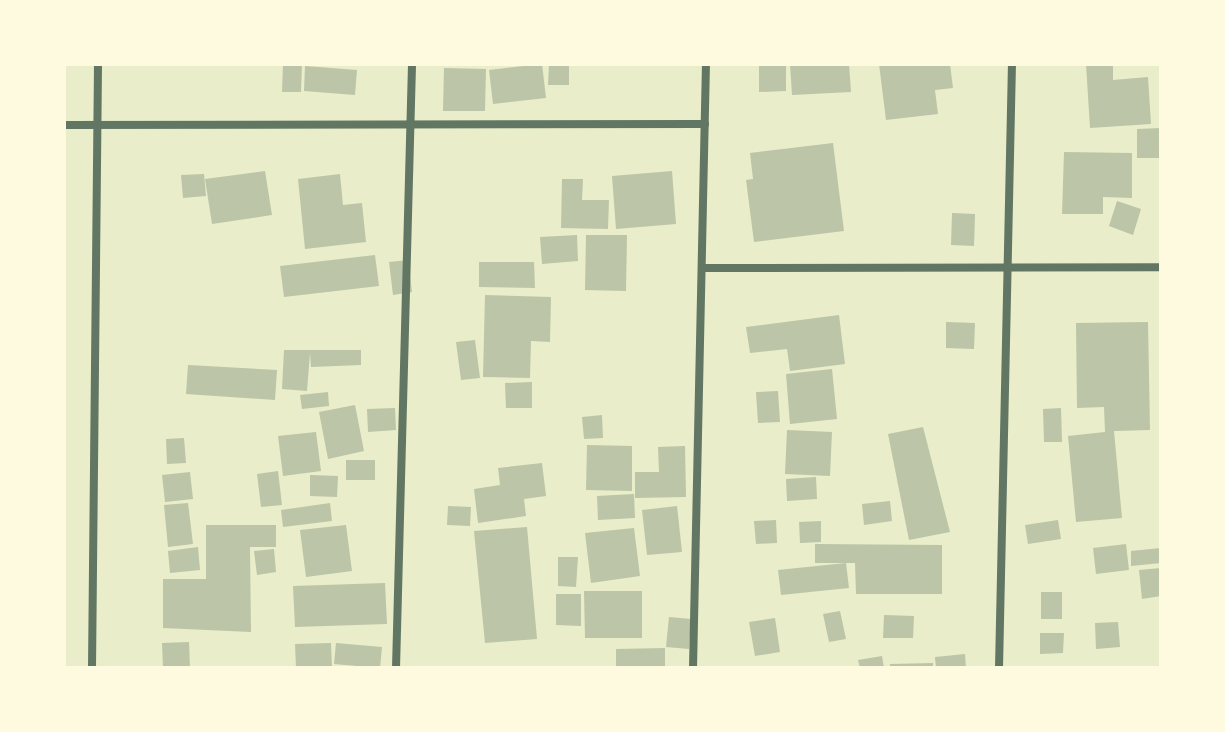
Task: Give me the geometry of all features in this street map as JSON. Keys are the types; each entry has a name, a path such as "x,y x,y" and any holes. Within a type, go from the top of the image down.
{"street":[{"path":"92,668 98,64"},
{"path":"396,668 412,64"},
{"path":"693,668 705,268 706,64"},
{"path":"999,668 1012,64"},
{"path":"64,125 705,124"},
{"path":"705,268 1161,267"}],"building":[{"path":"283,64 302,64 301,92 282,92"},
{"path":"542,64 546,98 493,104 489,70"},
{"path":"549,64 569,64 569,85 548,85"},
{"path":"759,64 786,64 786,91 759,92"},
{"path":"790,64 849,64 851,92 792,95"},
{"path":"879,64 950,64 953,88 935,90 938,114 886,120"},
{"path":"1086,64 1113,64 1113,80 1148,77 1151,124 1090,128"},
{"path":"305,66 357,70 355,95 304,91"},
{"path":"444,68 486,69 485,111 443,111"},
{"path":"1161,128 1161,158 1137,158 1137,129"},
{"path":"833,143 844,231 754,242 746,180 753,179 750,153"},
{"path":"1064,152 1132,153 1132,198 1103,197 1103,214 1062,214"},
{"path":"265,171 272,215 212,224 205,179"},
{"path":"672,171 676,224 616,229 612,176"},
{"path":"204,174 206,196 183,198 181,175"},
{"path":"340,174 343,205 362,203 366,242 305,249 298,179"},
{"path":"562,179 583,179 582,200 609,200 608,229 561,228"},
{"path":"1117,201 1141,209 1133,235 1109,226"},
{"path":"952,213 975,214 974,246 951,245"},
{"path":"577,235 578,261 542,264 540,237"},
{"path":"586,235 627,235 626,291 585,290"},
{"path":"375,255 379,286 284,297 280,266"},
{"path":"408,260 412,292 393,295 389,262"},
{"path":"479,262 534,262 535,288 479,287"},
{"path":"485,295 551,297 550,342 531,341 530,378 483,377"},
{"path":"839,315 845,364 790,371 787,349 750,353 746,327"},
{"path":"946,322 975,323 974,349 946,348"},
{"path":"1148,322 1150,430 1114,431 1122,518 1076,522 1068,436 1105,432 1104,407 1077,408 1076,323"},
{"path":"475,340 480,378 461,380 456,342"},
{"path":"284,350 361,350 361,365 311,367 310,353 307,391 282,389"},
{"path":"188,365 277,370 275,400 186,394"},
{"path":"832,369 837,419 790,424 786,374"},
{"path":"532,382 532,408 506,408 505,383"},
{"path":"778,391 780,422 758,423 756,392"},
{"path":"328,392 329,406 302,409 300,395"},
{"path":"355,405 364,451 328,459 319,412"},
{"path":"395,408 396,430 368,432 367,409"},
{"path":"1061,408 1062,442 1044,442 1043,409"},
{"path":"602,415 603,438 584,439 582,417"},
{"path":"923,427 950,532 909,540 888,434"},
{"path":"787,430 832,432 830,476 785,474"},
{"path":"316,432 321,471 283,476 278,436"},
{"path":"184,438 186,463 167,464 166,439"},
{"path":"587,445 632,446 632,491 586,490"},
{"path":"685,446 686,497 635,498 635,472 659,472 658,447"},
{"path":"346,460 375,460 375,480 346,480"},
{"path":"542,463 546,496 524,499 526,516 478,523 474,489 500,485 498,468"},
{"path":"278,471 282,505 261,507 257,474"},
{"path":"190,472 193,499 165,502 162,475"},
{"path":"310,475 338,476 337,497 310,496"},
{"path":"816,477 817,499 787,501 786,479"},
{"path":"634,494 635,518 598,520 597,496"},
{"path":"890,501 892,521 864,525 862,504"},
{"path":"188,503 193,544 168,547 164,505"},
{"path":"330,503 332,521 283,527 281,510"},
{"path":"448,506 471,507 470,526 447,525"},
{"path":"677,506 682,552 647,555 642,510"},
{"path":"776,520 777,543 756,544 754,521"},
{"path":"1058,520 1061,539 1028,544 1025,525"},
{"path":"821,521 821,542 800,543 799,522"},
{"path":"206,525 276,525 276,547 250,547 251,632 163,628 163,579 206,579"},
{"path":"346,525 352,571 306,577 300,530"},
{"path":"527,527 537,639 485,643 474,531"},
{"path":"634,528 640,576 591,583 585,533"},
{"path":"815,544 942,545 942,594 856,594 855,563 815,563"},
{"path":"1126,544 1129,570 1096,574 1093,548"},
{"path":"198,547 200,570 170,573 168,551"},
{"path":"1161,548 1161,563 1131,566 1131,551"},
{"path":"274,549 276,572 257,575 254,551"},
{"path":"558,557 578,557 576,587 558,586"},
{"path":"846,563 849,588 781,595 778,570"},
{"path":"1161,568 1161,596 1142,599 1139,570"},
{"path":"385,583 387,624 295,627 293,586"},
{"path":"584,591 642,591 642,638 585,638"},
{"path":"1041,592 1062,592 1062,619 1041,619"},
{"path":"556,594 581,594 581,626 556,625"},
{"path":"840,611 846,639 829,642 823,614"},
{"path":"884,615 914,616 913,638 883,638"},
{"path":"669,617 691,619 689,649 666,647"},
{"path":"775,618 780,652 755,656 749,622"},
{"path":"1118,622 1120,647 1096,649 1095,623"},
{"path":"1040,633 1064,633 1063,653 1040,654"},
{"path":"189,642 190,668 163,668 162,643"},
{"path":"331,643 332,668 296,668 295,644"},
{"path":"336,643 382,647 380,668 334,664"},
{"path":"665,648 665,668 616,668 616,649"},
{"path":"965,654 966,668 936,668 935,657"},
{"path":"882,656 884,668 860,668 858,660"},
{"path":"933,663 933,668 890,668 890,664"}]}
